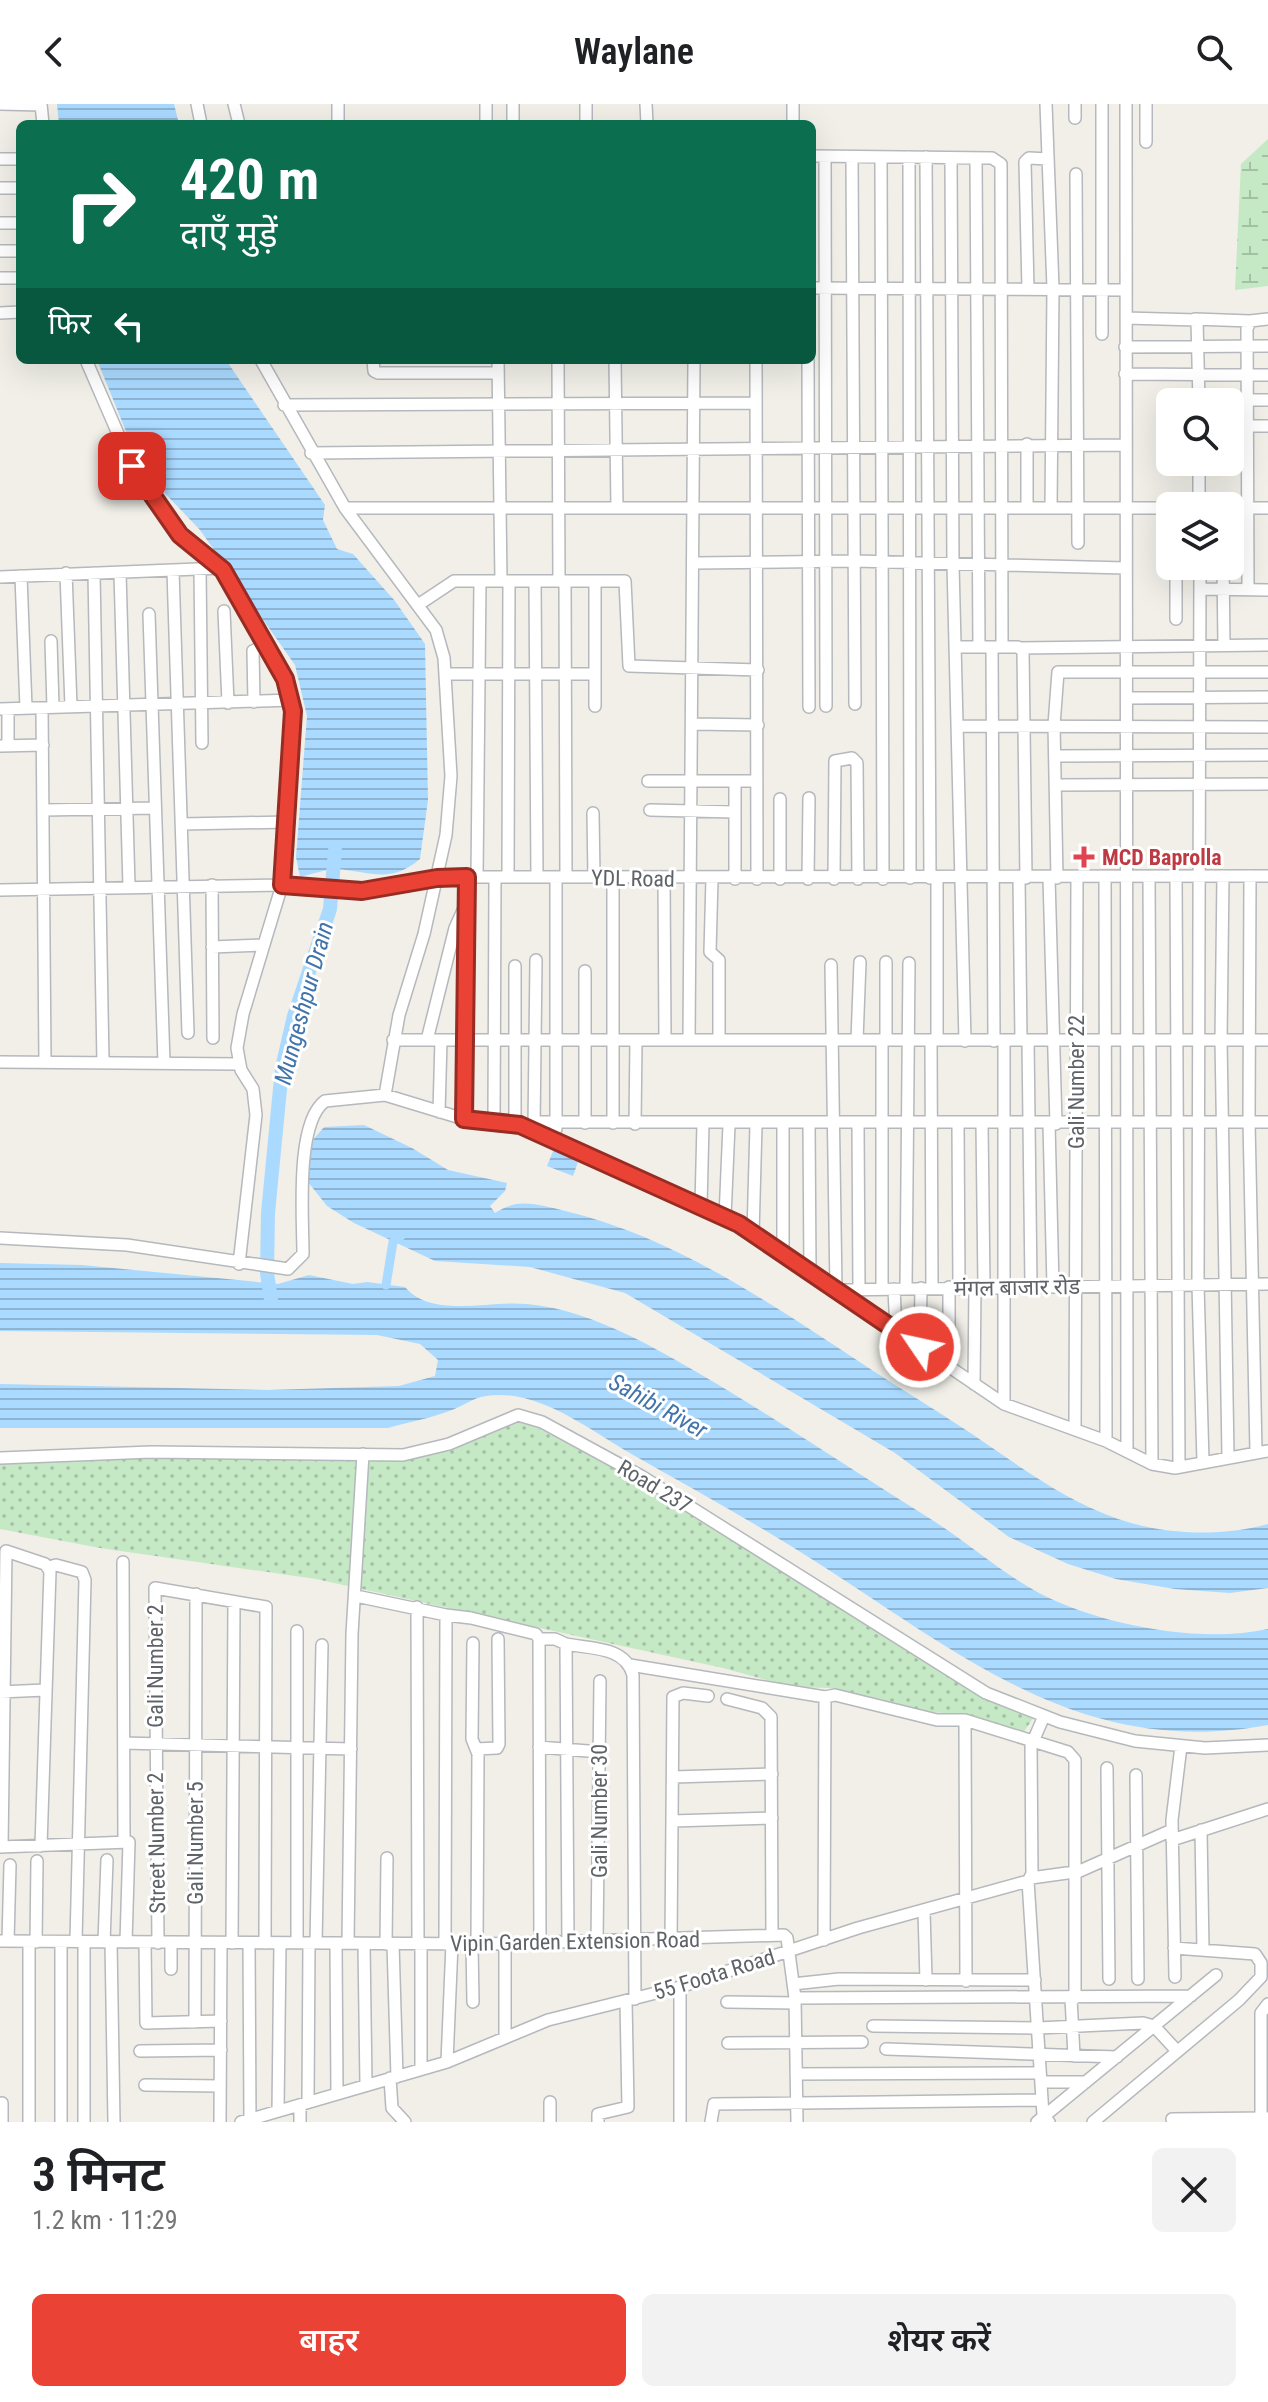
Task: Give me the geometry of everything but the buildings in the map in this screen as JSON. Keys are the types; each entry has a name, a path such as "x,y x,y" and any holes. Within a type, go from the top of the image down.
{"street":[{"path":"0,104 41,104"},
{"path":"1046,104 1053,288 1051,508"},
{"path":"1075,104 1075,118"},
{"path":"1102,104 1102,334"},
{"path":"1126,104 1127,1451"},
{"path":"1146,104 1146,142"},
{"path":"816,156 976,158 997,159 1001,164 1002,565 991,647"},
{"path":"825,157 826,706"},
{"path":"852,157 855,704"},
{"path":"881,157 883,879"},
{"path":"909,157 910,878"},
{"path":"920,1347 927,1288 934,1040 926,157"},
{"path":"951,158 953,565 965,1041"},
{"path":"976,158 978,565 991,647 993,878 1004,1124 1004,1404"},
{"path":"1028,289 1025,162 1029,158 1048,159"},
{"path":"1076,174 1078,543"},
{"path":"816,288 1126,290"},
{"path":"1126,318 1268,319"},
{"path":"1195,319 1199,388"},
{"path":"1248,589 1247,347 1250,321"},
{"path":"1125,347 1268,346"},
{"path":"88,364 132,466 180,535 222,568 285,679 292,700 288,822 282,885 243,1014 237,1045 239,1064 253,1089 256,1115 239,1264"},
{"path":"263,364 345,508 439,635 447,674 451,784 437,878 393,1040 385,1095"},
{"path":"373,364 374,371 378,373 498,366 499,508 510,672 508,877"},
{"path":"556,1141 565,673 558,364"},
{"path":"615,364 617,508"},
{"path":"689,1040 695,563 694,364"},
{"path":"756,364 757,879"},
{"path":"808,364 809,707"},
{"path":"1125,374 1198,372 1268,375"},
{"path":"1244,400 1268,400"},
{"path":"284,405 755,403"},
{"path":"1247,426 1268,426"},
{"path":"1027,444 1027,508"},
{"path":"311,453 1124,445"},
{"path":"345,508 1156,508"},
{"path":"1247,508 1268,508"},
{"path":"695,563 855,561 1126,568"},
{"path":"0,577 222,568"},
{"path":"200,570 202,743"},
{"path":"173,571 176,705 186,885 188,1033"},
{"path":"66,573 71,706"},
{"path":"94,573 103,1062"},
{"path":"120,573 129,886"},
{"path":"21,576 26,708"},
{"path":"1176,580 1176,619"},
{"path":"1200,580 1198,1285 1203,1462"},
{"path":"1223,580 1224,645"},
{"path":"427,1040 455,928 466,904 472,877 480,673 480,581"},
{"path":"535,581 537,877"},
{"path":"595,581 595,706"},
{"path":"418,605 450,582 627,583 629,666 758,670"},
{"path":"1200,589 1268,590"},
{"path":"224,611 228,703"},
{"path":"149,614 164,1063"},
{"path":"45,1062 43,745 51,641"},
{"path":"254,702 253,651 265,645"},
{"path":"957,647 1268,645"},
{"path":"1019,648 1024,655 1022,878 1031,1286"},
{"path":"1053,1286 1053,878 1057,785 1054,725 1058,672 1268,672"},
{"path":"447,674 595,674"},
{"path":"1127,698 1268,697"},
{"path":"43,745 4,746 4,709 292,700"},
{"path":"693,724 758,725"},
{"path":"959,726 1268,727"},
{"path":"1057,756 1268,755"},
{"path":"834,879 835,761 852,758 857,763 858,879"},
{"path":"648,781 757,781"},
{"path":"735,781 735,879"},
{"path":"1057,785 1268,784"},
{"path":"808,879 809,798"},
{"path":"780,799 780,879"},
{"path":"44,810 154,808"},
{"path":"650,810 735,812"},
{"path":"593,813 594,877"},
{"path":"182,824 288,822"},
{"path":"1223,876 1221,1040 1228,1456"},
{"path":"534,1127 556,1141 725,1217 1004,1404 1106,1441 1152,1464 1179,1467 1262,1451 1251,1284 1250,876"},
{"name":"YDL Road","path":"0,890 282,885 347,891 437,878 472,877 883,879 1268,876"},
{"path":"494,1122 495,877"},
{"path":"613,877 613,1123"},
{"path":"664,877 665,1040"},
{"name":"Gali Number 22","path":"1075,1429 1077,877"},
{"path":"1105,877 1103,1124 1107,1286 1106,1441"},
{"path":"1149,877 1152,1464"},
{"path":"1176,877 1179,1467"},
{"path":"712,879 710,952 719,960 719,1040"},
{"path":"212,885 213,1038"},
{"path":"464,1119 466,904"},
{"path":"212,947 263,945"},
{"path":"534,1127 536,960"},
{"path":"857,1040 860,962"},
{"path":"886,962 882,1124 896,1330"},
{"path":"894,1289 908,1124 909,963"},
{"path":"831,965 836,1290"},
{"path":"515,966 515,1125"},
{"path":"585,971 585,1123"},
{"path":"393,1040 1268,1040"},
{"path":"439,1112 441,1040"},
{"path":"635,1124 636,1040"},
{"path":"0,1062 239,1064"},
{"path":"0,1238 127,1245 284,1270 303,1254 303,1189 312,1115 325,1101 385,1095 464,1119 534,1127 556,1123 1268,1122"},
{"path":"701,1206 703,1124"},
{"path":"783,1124 783,1254"},
{"path":"809,1124 810,1272"},
{"path":"858,1124 859,1289"},
{"path":"949,1367 958,1124"},
{"path":"974,1384 980,1287 982,1124"},
{"path":"725,1217 729,1125"},
{"path":"753,1234 756,1125"},
{"name":"मंगल बाजार रोड","path":"836,1290 1268,1284"},
{"name":"Road 237","path":"0,1458 151,1452 403,1455 449,1444 518,1415 542,1422 641,1476 986,1693 1044,1716 1135,1741 1181,1746 1268,1745"},
{"path":"337,2094 363,1454"},
{"path":"84,2122 78,1843 85,1580 82,1572 56,1565 49,1567 3,1550 1,1847 78,1843 124,1842 131,1847 126,1942"},
{"path":"123,1562 124,1842"},
{"path":"41,1846 49,1567"},
{"name":"Gali Number 2","path":"155,1744 155,1588 196,1594"},
{"path":"196,1594 266,1607 265,1943"},
{"name":"Gali Number 5","path":"195,2022 196,1594"},
{"path":"356,1596 498,1624 536,1634 539,1639 540,1943"},
{"path":"220,2122 234,1602"},
{"path":"417,1607 421,2069"},
{"path":"446,1615 447,2062"},
{"path":"297,1631 297,1750 307,1943"},
{"path":"476,1749 497,1748 499,1744 498,1639"},
{"path":"539,1639 555,1639 566,1644 617,1652 630,1665 825,1697 835,1695 937,1720 965,1720 1068,1752 1075,1760 1074,2056"},
{"path":"473,1643 472,1739 476,1749 473,2002"},
{"path":"566,1644 568,1943"},
{"path":"300,2122 304,2104 307,1943 320,1750 322,1645"},
{"path":"598,2122 598,2114 628,2107 633,1941 630,1665"},
{"name":"Gali Number 30","path":"597,1942 600,1681"},
{"path":"2,1692 45,1690"},
{"path":"671,1941 673,1697 683,1693 708,1696"},
{"path":"824,1940 825,1697"},
{"path":"727,1699 768,1711 772,1774 772,1935 786,1936 789,1951 795,2000 797,2122"},
{"path":"1043,2120 1029,1880 1032,1742 1044,1716"},
{"path":"965,1720 966,1981"},
{"path":"124,1743 265,1746 297,1750 351,1749"},
{"name":"Street Number 2","path":"155,1744 152,1942 146,2023 170,2022"},
{"path":"1175,1977 1172,1835 1181,1746"},
{"path":"539,1747 600,1752"},
{"path":"1107,1768 1109,1979"},
{"path":"673,1777 772,1774"},
{"path":"1136,1775 1138,1979"},
{"name":"55 Foota Road","path":"247,2121 447,2062 548,2020 680,1987 824,1940 1029,1880 1074,1873 1137,1845 1201,1830 1268,1809"},
{"path":"672,1821 772,1818"},
{"path":"1201,1830 1203,1950"},
{"path":"387,1858 392,2108 405,2122"},
{"path":"107,1860 114,2122"},
{"path":"29,2122 37,1861"},
{"path":"4,1941 10,1865"},
{"path":"924,1911 926,1980"},
{"name":"Vipin Garden Extension Road","path":"4,1941 505,1944 671,1941 772,1935"},
{"path":"61,1942 61,2122"},
{"path":"171,1943 171,1969"},
{"path":"247,2121 249,1943"},
{"path":"278,2111 280,1943"},
{"path":"364,1944 366,2085"},
{"path":"505,1944 505,2037"},
{"path":"1093,2122 1251,1990 1261,1977 1261,1963 1255,1954 1174,1948"},
{"path":"1043,2120 1216,1975"},
{"path":"793,1984 839,1979 1035,1980"},
{"path":"680,1987 680,2122"},
{"path":"1172,2119 1265,2118 1261,2013 1268,2004 1251,1990"},
{"path":"727,2002 1191,1996"},
{"path":"169,2007 170,2022 221,2021"},
{"path":"873,2026 1038,2028 1143,2023 1154,2026 1177,2051"},
{"path":"728,2043 862,2042"},
{"path":"886,2049 1117,2057"},
{"path":"140,2051 221,2050"},
{"path":"796,2074 1041,2077 1086,2082"},
{"path":"145,2085 220,2086"},
{"path":"711,2122 714,2104 1042,2100"},
{"path":"550,2102 550,2122"},
{"path":"2,2103 2,2122"}],"green space":[{"path":"1268,139 1268,286 1235,290 1241,164"},
{"path":"516,1422 528,1423 631,1477 947,1676 987,1699 1034,1717 1023,1733 960,1714 928,1712 829,1688 792,1687 723,1668 316,1579 100,1548 0,1529 0,1459 154,1454 402,1461 442,1451"}],"water":[{"path":"57,104 174,104 178,120 59,120"},
{"path":"99,364 229,364 325,505 323,520 337,549 353,554 395,601 425,644 428,800 420,859 409,867 390,874 337,869 300,877 296,857 307,716 295,665 200,530 160,488 134,451"},
{"path":"364,1125 448,1170 507,1183 505,1191 490,1206 495,1213 520,1204 565,1211 638,1234 708,1268 808,1328 1042,1481 1098,1511 1136,1524 1174,1531 1231,1531 1268,1524 1268,1588 1230,1593 1175,1589 1116,1579 1068,1564 1009,1537 895,1453 625,1293 530,1267 435,1261 354,1223 327,1206 308,1182 312,1141 324,1127"},
{"path":"554,1149 579,1159 573,1176 547,1166"},
{"name":"Sahibi River","path":"0,1263 82,1265 278,1284 309,1275 353,1284 367,1282 405,1287 416,1297 430,1303 462,1306 526,1304 583,1316 638,1340 705,1377 929,1518 1039,1593 1091,1614 1151,1629 1212,1634 1268,1629 1268,1725 1202,1732 1141,1727 1084,1714 1030,1693 926,1634 774,1536 560,1412 524,1398 505,1395 482,1397 444,1413 388,1428 0,1428 0,1384 268,1390 399,1386 435,1376 438,1360 420,1344 377,1335 0,1331"}],"waterway":[{"name":"Mungeshpur Drain","path":"271,1300 267,1273 268,1213 282,1068 294,1016 330,909 335,850"},
{"path":"386,1285 393,1242 401,1236"}],"place":[{"name":"MCD Baprolla","path":"1084,857"}],"route":[{"path":"132,466 183,539 223,570 288,684 293,711 287,851 282,885 362,891 437,878 467,877 464,1119 520,1125 739,1224 920,1347"}]}
